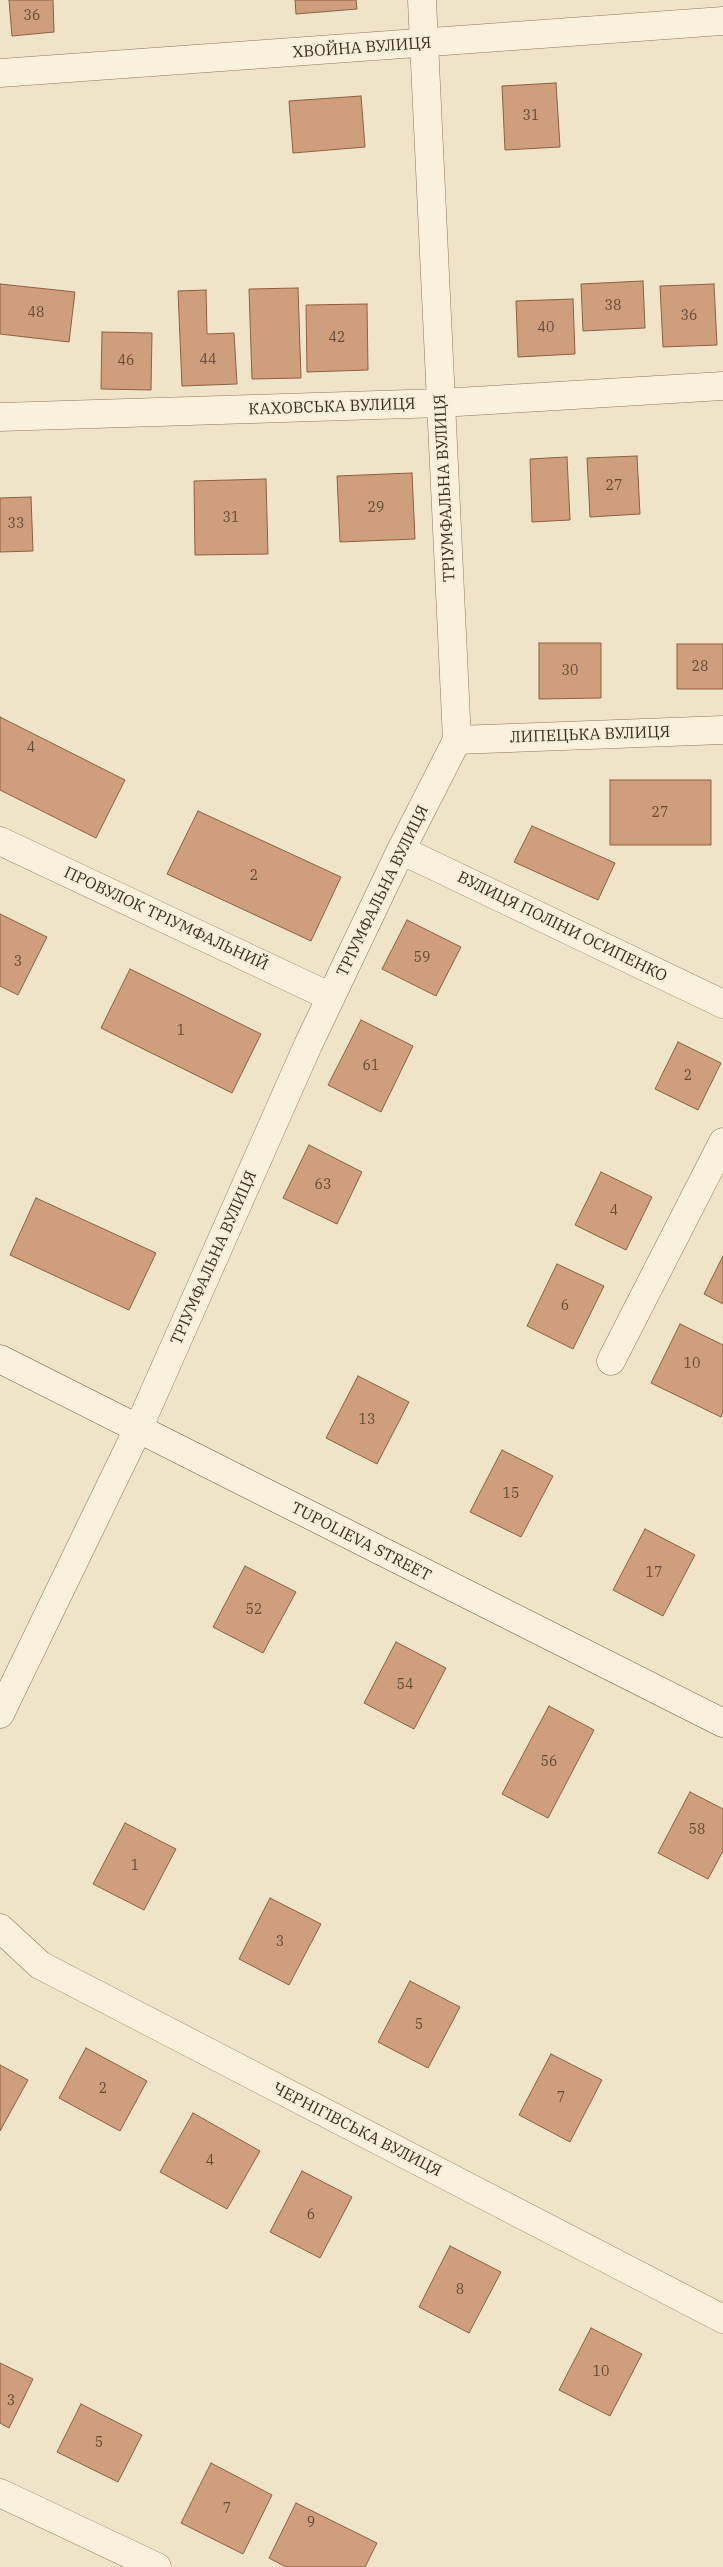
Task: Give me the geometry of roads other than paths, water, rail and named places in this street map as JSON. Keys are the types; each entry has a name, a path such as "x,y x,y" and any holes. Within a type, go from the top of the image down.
{"street":[{"name":"ТРІУМФАЛЬНА ВУЛИЦЯ","path":"0,1714 138,1429 332,997 401,850 457,740 422,0"},
{"name":"ХВОЙНА ВУЛИЦЯ","path":"0,73 723,21"},
{"name":"КАХОВСЬКА ВУЛИЦЯ","path":"0,417 441,403 723,386"},
{"name":"ЛИПЕЦЬКА ВУЛИЦЯ","path":"457,740 723,730"},
{"name":"ПРОВУЛОК ТРІУМФАЛЬНИЙ","path":"0,841 332,997"},
{"name":"ВУЛИЦЯ ПОЛІНИ ОСИПЕНКО","path":"401,850 723,1004"},
{"path":"611,1361 723,1142"},
{"name":"TUPOLIEVA STREET","path":"0,1359 723,1724"},
{"name":"ЧЕРНІГІВСЬКА ВУЛИЦЯ","path":"0,1928 40,1965 723,2319"},
{"path":"0,2493 157,2567"}]}
